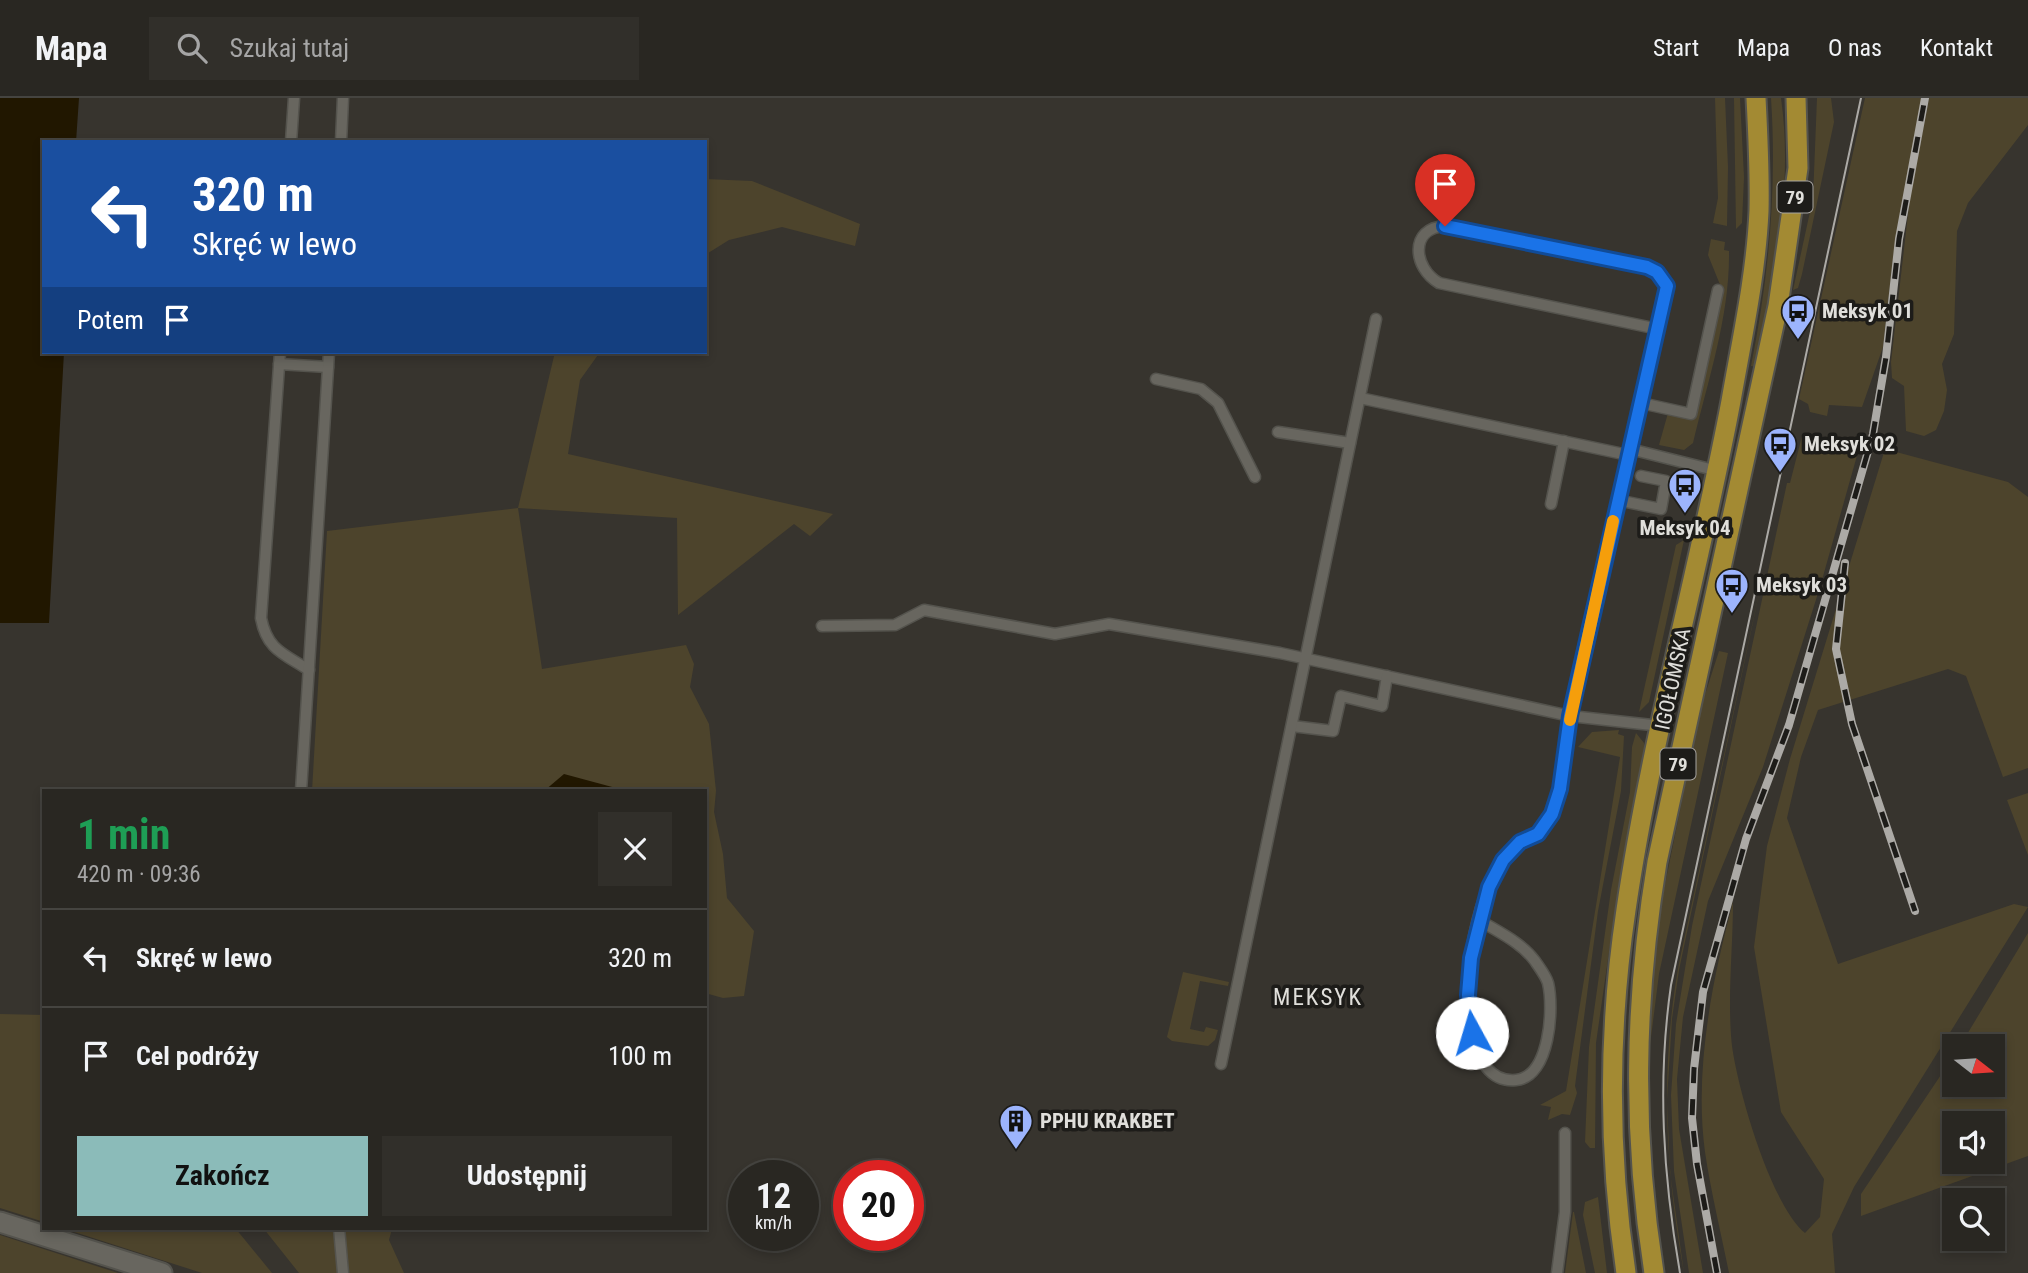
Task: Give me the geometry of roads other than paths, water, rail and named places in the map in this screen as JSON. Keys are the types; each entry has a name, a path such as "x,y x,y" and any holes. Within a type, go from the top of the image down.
{"main road":[{"name":"IGOŁOMSKA","path":"1626,1273 1613,1148 1615,1006 1626,910 1661,726 1718,471 1747,314 1757,239 1759,170 1756,98"},
{"name":"IGOŁOMSKA","path":"1654,1273 1642,1187 1637,1108 1637,1025 1645,936 1671,796 1778,306 1798,168 1796,98"}],"street":[{"path":"0,1222 162,1273"}],"lane":[{"path":"291,140 294,98"},
{"path":"341,140 343,98"},
{"path":"1479,920 1529,953 1548,981 1551,1009 1541,1059 1531,1074 1515,1080 1495,1075 1480,1060 1472,1033 1468,995 1471,958 1479,920 1489,887 1503,860 1520,842 1538,834 1552,814 1560,789 1570,716 1617,500 1641,403 1658,329 1667,286 1657,272 1647,267 1445,226 1434,226 1423,234 1418,248 1422,270 1439,283 1658,329"},
{"path":"1641,403 1691,414 1718,290"},
{"path":"1221,1064 1376,319"},
{"path":"280,354 261,618 265,637 274,648 309,670"},
{"path":"301,789 329,354"},
{"path":"279,364 328,367"},
{"path":"1156,379 1201,388 1210,393 1218,402 1255,477"},
{"path":"1360,398 1718,471"},
{"path":"1278,432 1350,443"},
{"path":"1551,504 1564,441"},
{"path":"1617,500 1661,509 1667,481 1641,476"},
{"path":"822,626 895,625 924,610 1055,634 1109,624 1305,658 1570,716 1661,726"},
{"path":"1292,726 1333,732 1341,696 1381,706 1387,676"},
{"path":"1557,1273 1565,1212 1564,1133"},
{"path":"339,1230 343,1273"}],"tram line":[{"path":"1680,1273 1669,1201 1664,1129 1664,1057 1671,985 1861,98"}],"railway":[{"path":"1717,1273 1697,1164 1692,1118 1694,1069 1703,992 1746,839 1789,725 1873,434 1886,357 1899,239 1925,98"},
{"path":"1845,563 1836,649 1852,724 1915,911"}],"place":[{"name":"Meksyk 01","path":"1798,341"},
{"name":"Meksyk 02","path":"1780,474"},
{"name":"Meksyk 04","path":"1685,515"},
{"name":"Meksyk 03","path":"1732,615"},
{"name":"PPHU KRAKBET","path":"1016,1151"}],"district":[{"name":"MEKSYK","path":"1318,997"}]}
